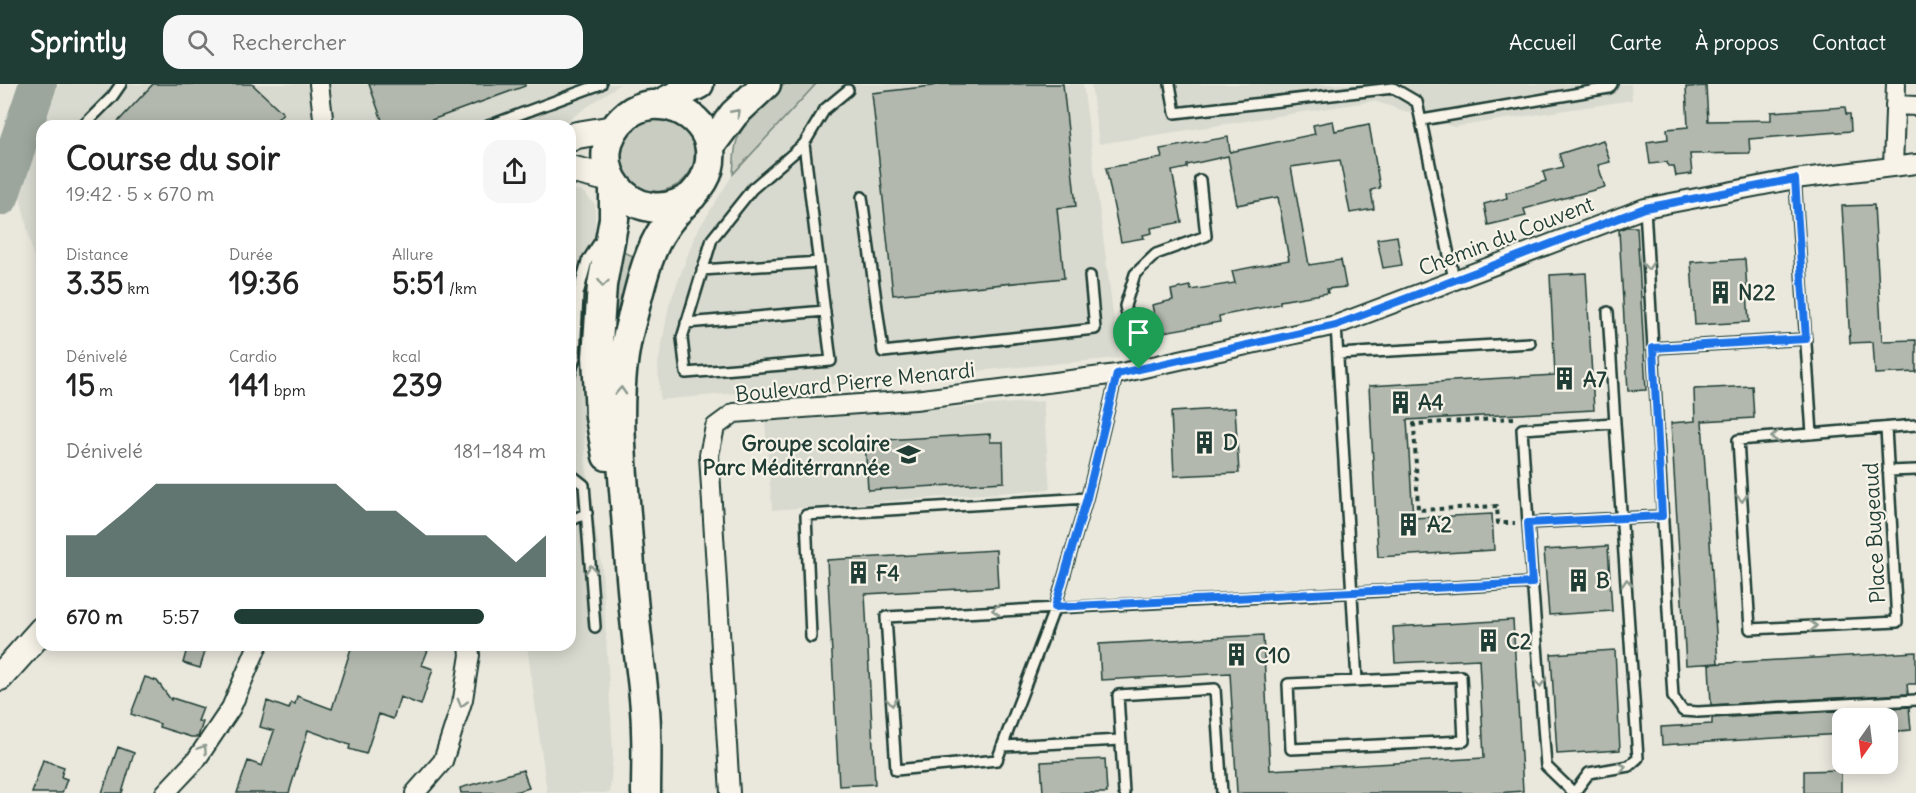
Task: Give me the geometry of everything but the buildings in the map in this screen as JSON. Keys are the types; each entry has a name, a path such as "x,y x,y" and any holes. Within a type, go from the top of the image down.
{"main road":[{"path":"634,617 600,417 598,369 602,285 614,219 613,181 606,160 607,146 614,129 628,114 642,106 660,104 699,84"},
{"path":"710,146 734,114 766,84"},
{"path":"645,793 646,730 620,444 620,392 625,343 648,260 664,227 706,179 710,164 710,146 700,124 682,110 660,104"},
{"path":"576,135 614,129"},
{"path":"576,171 613,181 633,202 651,208 666,208 692,196"},
{"path":"0,677 36,637"}],"street":[{"path":"319,84 323,120"},
{"path":"1893,167 1896,84"},
{"path":"1895,105 1916,106"},
{"name":"Chemin du Couvent","path":"1117,374 1336,325 1645,208 1795,179 1916,164"},
{"name":"Boulevard Pierre Menardi","path":"730,793 709,455 715,428 734,413 915,400 1117,374"},
{"path":"165,793 196,760 231,708 255,651"},
{"path":"415,793 443,761 463,699 470,651"}],"lane":[{"path":"89,120 112,97 120,84"},
{"path":"504,120 601,84"},
{"path":"1170,84 1175,113 1393,88 1417,102 1454,279"},
{"path":"1422,120 1609,88 1612,84"},
{"path":"804,144 831,361 686,373 682,338 712,239 752,189 804,144 825,109 848,90"},
{"path":"1795,179 1812,434 1916,425"},
{"path":"1139,369 1125,306 1135,274 1156,255 1206,236 1200,180"},
{"path":"862,197 883,352 1095,329 1090,276"},
{"path":"1645,208 1673,697 1683,711 1698,712 1916,700"},
{"path":"576,336 578,294 587,261 614,219"},
{"path":"702,270 819,262"},
{"path":"686,323 825,310"},
{"path":"1608,312 1638,759 1629,766 1589,773 1574,793 1546,766 1522,429 1615,423"},
{"path":"1336,325 1356,681"},
{"path":"1653,348 1806,339"},
{"path":"1338,354 1530,343"},
{"path":"1117,374 1087,498 1055,607 997,760 896,770 886,617 1055,607 1532,583"},
{"name":"Place Bugeaud","path":"1812,434 1738,440 1750,629 1898,622 1886,428"},
{"path":"1888,471 1916,470"},
{"path":"576,479 584,485 595,627"},
{"path":"811,637 806,515 1087,498"},
{"path":"576,518 587,513"},
{"path":"1528,523 1662,516"},
{"path":"1461,676 1464,741 1291,749 1288,684 1356,681 1461,676"},
{"path":"1124,793 1118,694 1215,689 1222,793"},
{"path":"1003,746 1121,740"}],"path":[{"path":"1520,417 1414,424 1418,510 1497,506 1498,523 1528,523"}],"shaded area":[{"path":"59,84 620,84 569,120 45,120"},
{"path":"785,84 816,84 733,174 736,144 741,132 758,109"},
{"path":"816,84 1083,84 1119,358 660,400 658,364 669,305 696,233 733,174"},
{"path":"1091,84 1631,84 1632,100 1454,127 1374,101 1099,144"},
{"path":"667,117 690,134 694,148 693,164 687,176 677,185 664,190 651,191 638,188 627,179 620,166 620,142 643,118"},
{"path":"36,145 36,269 19,191"},
{"path":"576,190 582,191 595,204 581,383 586,466 602,568 613,752 610,793 547,793 528,651 576,651"},
{"path":"617,250 639,258 606,393"},
{"name":"Groupe scolaire Parc Méditérrannée","path":"1043,401 1050,489 772,510 765,422"}],"waterway":[{"path":"0,197 38,84"}],"place":[{"name":"N22","path":"1720,292"},
{"name":"A7","path":"1565,379"},
{"name":"A4","path":"1400,402"},
{"name":"D","path":"1205,442"},
{"name":"Groupe scolaire Parc Méditérrannée","path":"908,455"},
{"name":"A2","path":"1409,524"},
{"name":"F4","path":"858,573"},
{"name":"B","path":"1578,580"},
{"name":"C2","path":"1488,641"},
{"name":"C10","path":"1237,655"}],"route":[{"path":"1795,179 1806,339 1653,348 1662,516 1528,523 1532,583 1055,607 1087,498 1117,374 1139,369 1336,325 1645,208 1795,179"}]}
